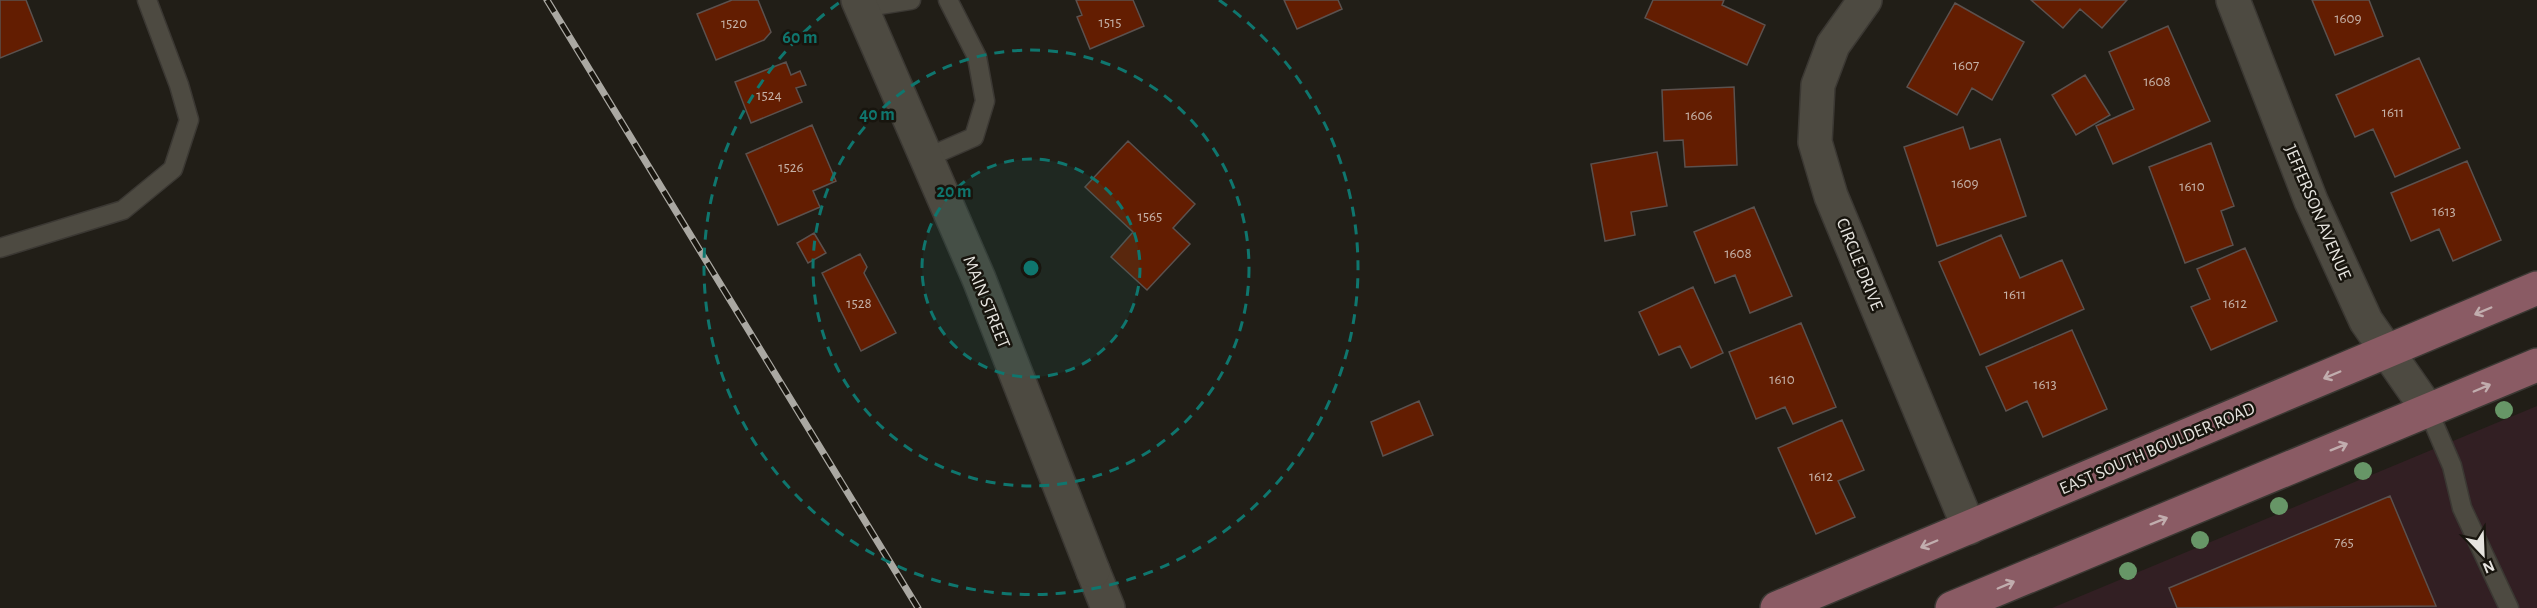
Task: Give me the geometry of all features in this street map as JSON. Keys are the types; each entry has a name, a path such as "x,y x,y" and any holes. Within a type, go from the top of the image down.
{"main road":[{"name":"EAST SOUTH BOULDER ROAD","path":"1777,608 2537,288"},
{"path":"1952,608 2537,365"}],"street":[{"name":"CIRCLE DRIVE","path":"1864,0 1833,45 1818,85 1815,142 1832,196 1969,528"},
{"name":"JEFFERSON AVENUE","path":"2233,0 2311,201 2366,321 2428,410"},
{"name":"MAIN STREET","path":"859,4 979,279 1108,608"}],"lane":[{"path":"0,248 123,210 173,170 189,120 179,85 147,0"},
{"path":"859,4 912,0"},
{"path":"926,158 974,137 985,100 977,57 948,0"},
{"path":"2428,410 2452,466 2462,508 2509,608"}],"shaded area":[{"path":"2537,406 2537,608 2052,608"}],"building":[{"path":"0,0 26,0 42,41 0,58"},
{"path":"732,0 758,0 771,32 764,40 716,60 697,14"},
{"path":"1076,0 1133,0 1144,26 1090,49 1077,17 1082,15"},
{"path":"1284,0 1338,0 1342,9 1297,29"},
{"path":"1653,0 1724,0 1722,5 1765,25 1747,65 1645,18"},
{"path":"2031,0 2127,0 2102,28 2080,9 2063,28"},
{"path":"2312,0 2369,0 2383,36 2335,55"},
{"path":"1955,3 2024,42 1992,100 1972,88 1957,115 1907,87"},
{"path":"2168,26 2210,121 2113,164 2096,126 2134,109 2109,52"},
{"path":"2419,58 2460,148 2395,177 2373,129 2355,137 2336,95"},
{"path":"786,62 791,75 800,71 806,85 796,88 802,102 751,123 735,82"},
{"path":"2085,75 2110,115 2076,135 2052,95"},
{"path":"1734,87 1737,165 1685,167 1683,140 1664,141 1662,90"},
{"path":"812,125 836,181 813,191 820,207 778,225 746,154"},
{"path":"1963,127 1970,149 2000,139 2026,216 1937,246 1904,147"},
{"path":"1128,141 1195,204 1173,228 1190,244 1147,290 1111,257 1133,232 1085,187"},
{"path":"2211,143 2234,206 2221,211 2233,245 2185,263 2149,167"},
{"path":"1657,152 1667,206 1631,212 1635,235 1605,241 1591,164"},
{"path":"2467,161 2501,240 2453,261 2439,229 2411,241 2391,193"},
{"path":"1754,207 1792,296 1750,313 1735,275 1715,283 1694,232"},
{"path":"814,233 826,253 808,263 797,243"},
{"path":"2001,235 2020,278 2062,260 2084,309 1980,355 1939,262"},
{"path":"2245,248 2277,321 2211,350 2191,307 2210,299 2197,269"},
{"path":"860,254 867,267 864,273 896,333 861,351 822,273"},
{"path":"1693,287 1723,353 1691,368 1680,346 1659,355 1639,312"},
{"path":"1801,323 1836,407 1793,424 1785,407 1756,419 1729,352"},
{"path":"2072,330 2107,409 2043,437 2027,401 2006,411 1986,367"},
{"path":"1419,401 1433,435 1383,456 1371,422"},
{"path":"1842,420 1864,470 1838,481 1855,517 1816,534 1778,448"},
{"path":"2390,496 2436,606 2177,608 2169,588"}],"railway":[{"path":"547,0 918,608"}]}
